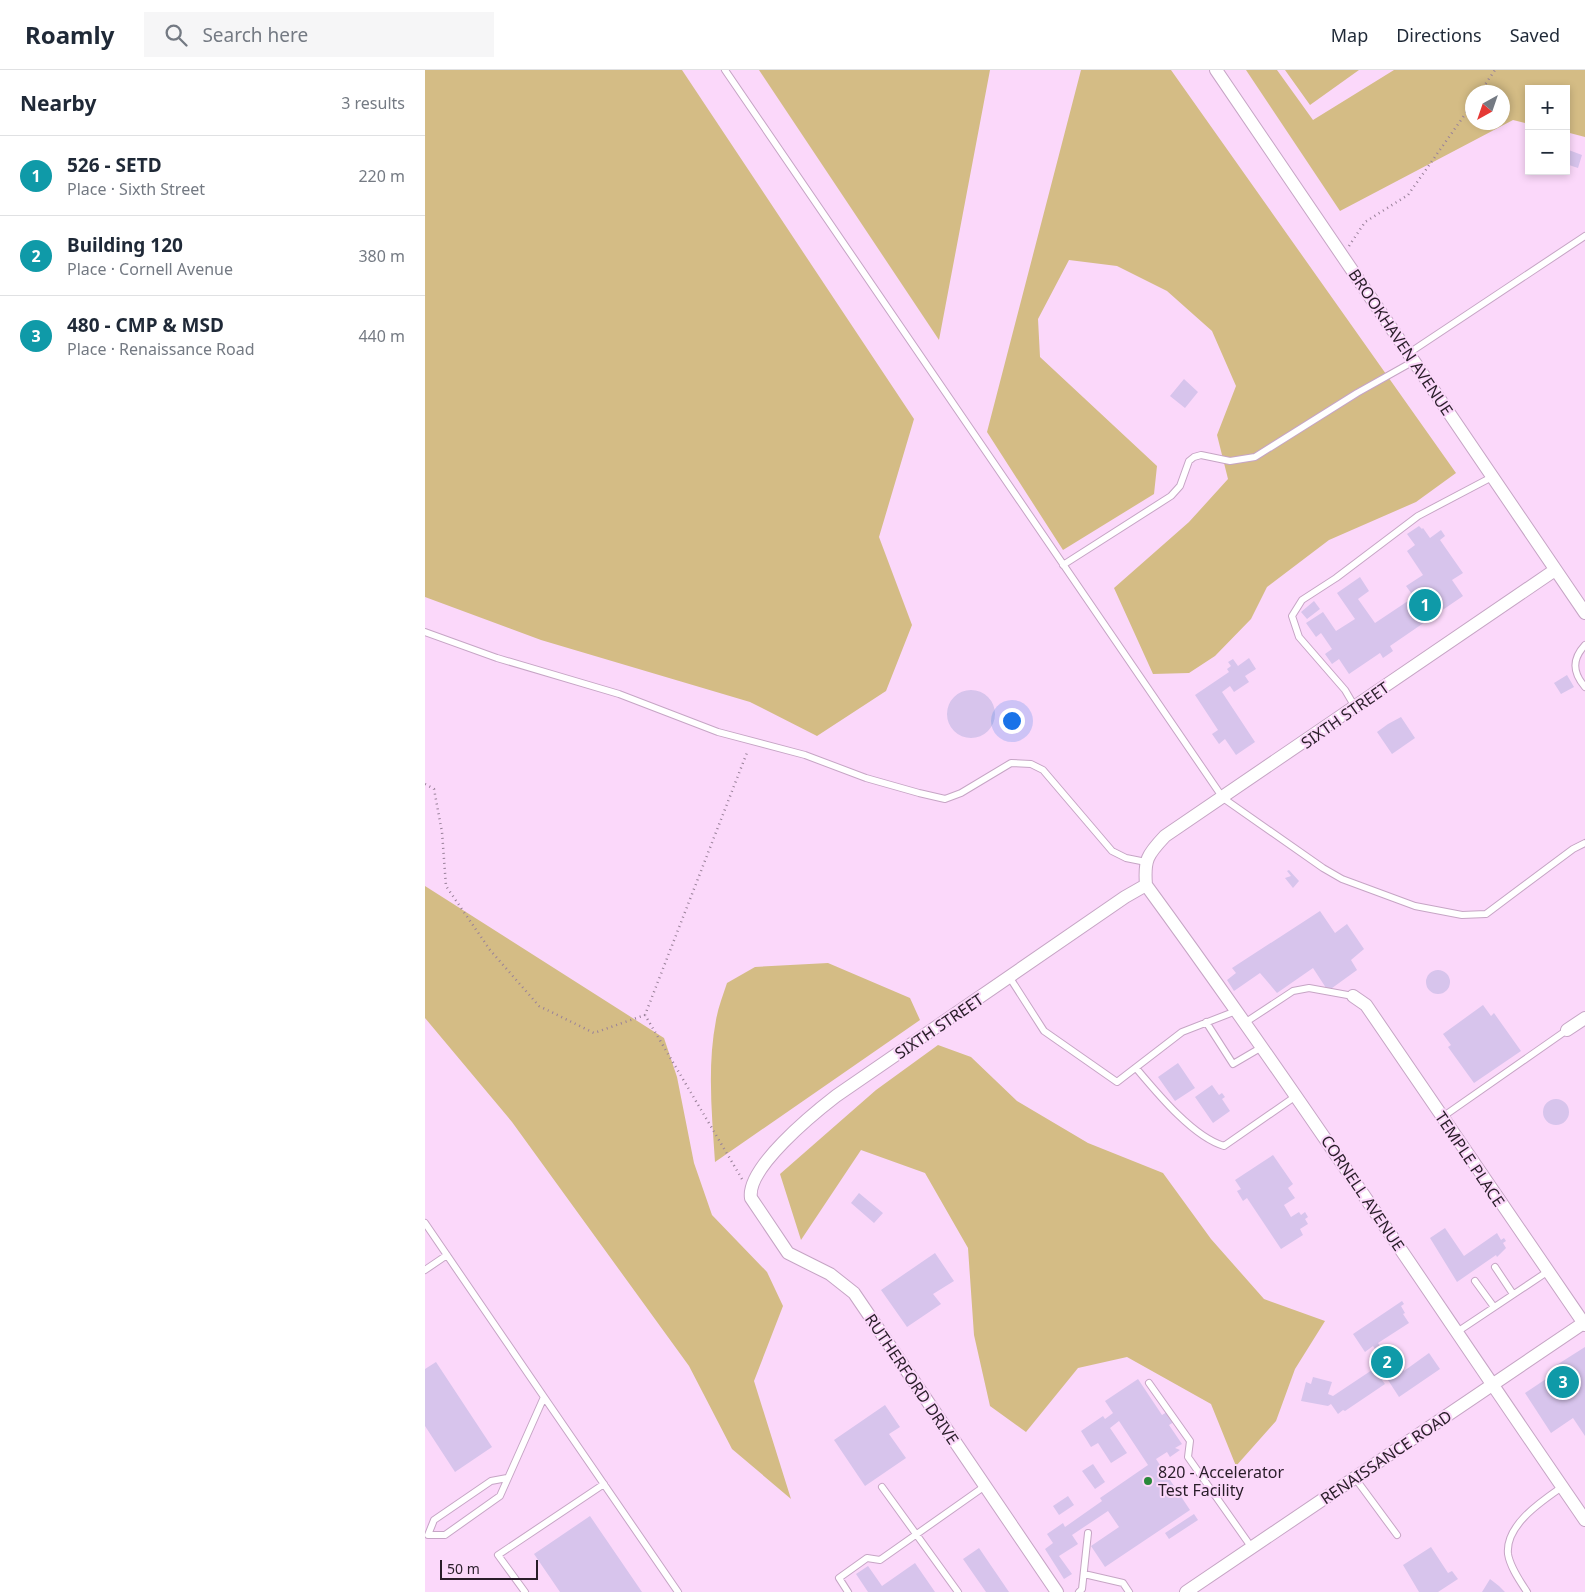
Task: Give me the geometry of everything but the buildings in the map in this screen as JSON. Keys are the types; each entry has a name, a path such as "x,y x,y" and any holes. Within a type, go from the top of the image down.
{"street":[{"name":"BROOKHAVEN AVENUE","path":"1216,70 1585,613"},
{"name":"SIXTH STREET","path":"1145,865 1149,853 1165,836 1555,570"},
{"name":"CORNELL AVENUE","path":"1145,865 1146,886 1297,1095 1585,1520"},
{"name":"SIXTH STREET","path":"751,1190 771,1158 805,1120 843,1091 1010,978 1125,897 1146,886"},
{"name":"TEMPLE PLACE","path":"1353,996 1366,1005 1547,1272 1585,1323"},
{"path":"1567,1030 1585,1018"},
{"name":"RUTHERFORD DRIVE","path":"751,1190 751,1198 788,1253 830,1274 854,1293 1057,1592"},
{"name":"RENAISSANCE ROAD","path":"1186,1592 1585,1323"}],"lane":[{"path":"725,70 883,298 1223,798 1323,868 1342,879 1415,906 1462,915 1486,914 1573,849 1585,843"},
{"path":"1063,565 1171,496 1180,486 1189,461 1194,457 1201,455 1230,461 1255,457 1411,357 1585,236"},
{"path":"1355,707 1345,690 1299,637 1292,616 1302,600 1336,578 1418,516 1492,477"},
{"path":"425,632 497,658 628,697 751,742 805,756 866,778 945,799 961,793 1011,763 1031,764 1043,770 1112,851 1145,865"},
{"path":"1585,645 1575,658 1574,667 1585,687"},
{"path":"1010,978 1044,1031 1052,1039 1117,1082 1182,1032 1237,1010"},
{"path":"1246,1022 1293,991 1309,988 1353,996"},
{"path":"1206,1022 1233,1064 1263,1047"},
{"path":"1441,1118 1567,1030"},
{"path":"1136,1068 1178,1114 1211,1142 1224,1146 1297,1095"},
{"path":"425,1223 678,1592"},
{"path":"425,1270 447,1255"},
{"path":"1495,1267 1513,1294"},
{"path":"1457,1332 1547,1272"},
{"path":"1475,1280 1494,1307"},
{"path":"1149,1383 1190,1441 1188,1457 1252,1548"},
{"path":"507,1478 491,1481 434,1520 426,1534 445,1535 500,1496 544,1397"},
{"path":"1355,1478 1397,1535"},
{"path":"525,1592 498,1555 604,1484"},
{"path":"882,1486 958,1592"},
{"path":"848,1592 839,1578 867,1558 880,1560 985,1486"},
{"path":"1527,1592 1517,1577 1508,1553 1512,1534 1527,1513 1562,1487"},
{"path":"1079,1592 1082,1590 1088,1533"},
{"path":"1084,1574 1123,1583 1129,1592"}],"path":[{"path":"1485,85 1495,70"},
{"path":"1342,255 1365,222 1408,194 1465,114"},
{"path":"425,784 434,789 442,832 447,886 490,950 539,1006 594,1033 645,1015 751,742"},
{"path":"645,1015 751,1190"}],"shaded area":[{"path":"425,70 682,70 914,419 879,537 912,625 886,691 817,736 750,702 541,640 425,597"},
{"path":"759,70 990,70 939,340"},
{"path":"1081,70 1171,70 1456,473 1416,502 1329,540 1267,587 1251,619 1215,656 1189,673 1153,674 1114,588 1189,522 1228,479 1217,435 1236,386 1212,331 1167,291 1117,266 1069,260 1038,319 1040,357 1157,466 1154,494 1063,550 987,432"},
{"path":"1246,70 1277,70 1313,120 1394,70 1585,70 1585,137 1570,133 1570,85 1525,85 1525,123 1513,120 1510,122 1510,85 1465,85 1465,130 1494,130 1340,211"},
{"path":"1285,70 1359,70 1310,105"},
{"path":"425,886 664,1038 677,1077 694,1163 712,1215 767,1272 783,1306 754,1381 791,1499 732,1449 689,1366 512,1122 425,1018"},
{"path":"828,963 910,998 920,1020 715,1162 711,1091 713,1038 717,1015 727,983 755,967"},
{"path":"938,1045 971,1057 1017,1101 1088,1143 1163,1173 1211,1239 1264,1299 1325,1321 1295,1369 1276,1421 1236,1466 1211,1404 1127,1357 1078,1368 1026,1432 990,1406 974,1335 968,1248 925,1173 861,1150 801,1240 780,1174 876,1090"}],"place":[{"name":"526 - SETD","path":"1425,605"},
{"name":"Building 120","path":"1387,1362"},
{"name":"480 - CMP & MSD","path":"1563,1382"},
{"name":"820 - Accelerator Test Facility","path":"1148,1481"}]}
